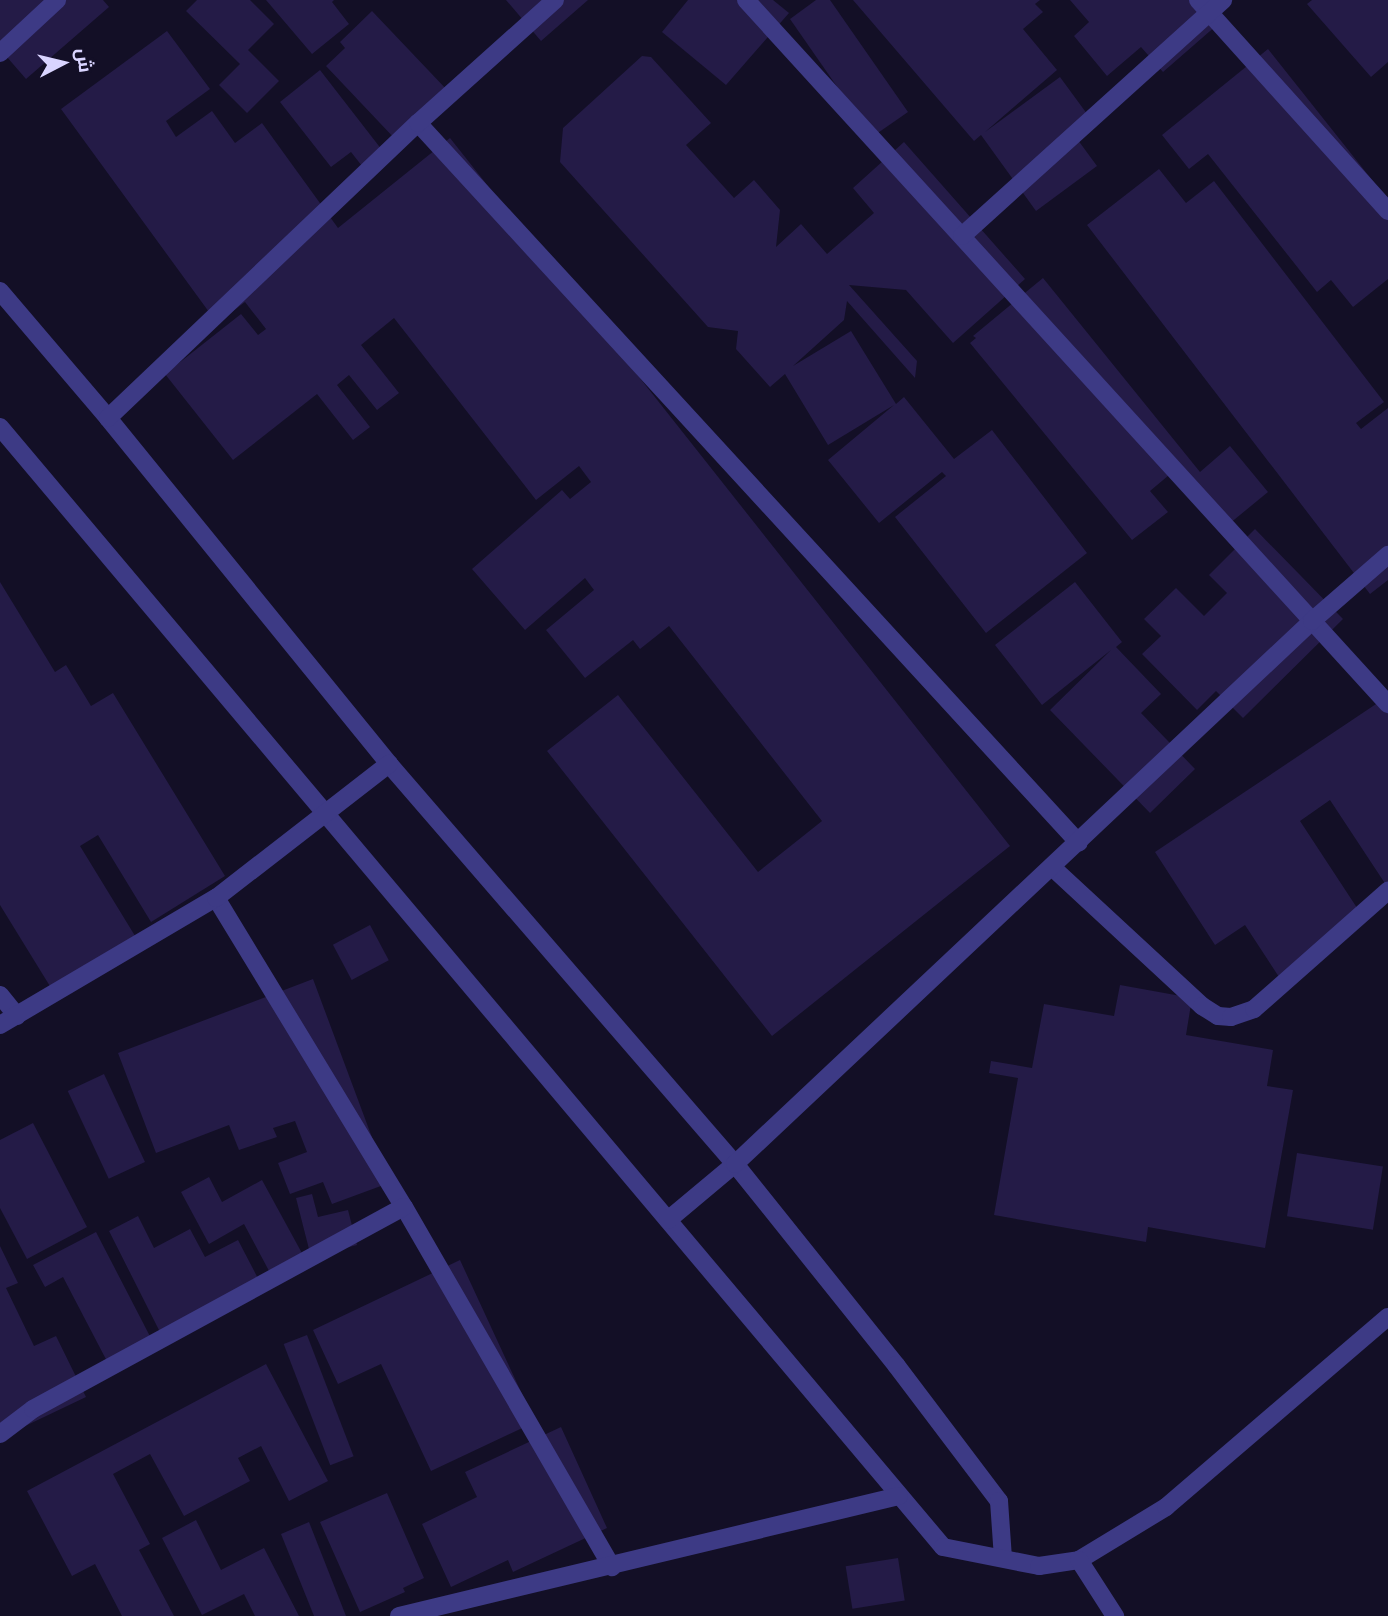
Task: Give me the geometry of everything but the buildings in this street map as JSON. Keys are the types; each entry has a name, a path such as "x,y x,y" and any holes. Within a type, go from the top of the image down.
{"street":[{"path":"0,53 57,0"},
{"path":"108,418 418,123 555,0"},
{"path":"747,0 1388,704"},
{"path":"962,236 1210,4 1388,211"},
{"path":"418,123 1079,843"},
{"path":"0,291 108,418 389,764 734,1164 903,1374 999,1501 1003,1559"},
{"path":"0,427 943,1547 1039,1566 1079,1560 1166,1507 1388,1317"},
{"path":"668,1220 734,1164 1053,868 1312,621 1388,555"},
{"path":"0,1025 216,898 389,764"},
{"path":"1053,868 1202,1006 1218,1016 1231,1017 1254,1009 1388,891"},
{"path":"216,898 404,1207 612,1567"},
{"path":"0,995 17,1016"},
{"path":"0,1434 33,1409 404,1207"},
{"path":"399,1616 899,1496"},
{"path":"1079,1560 1115,1616"}]}
